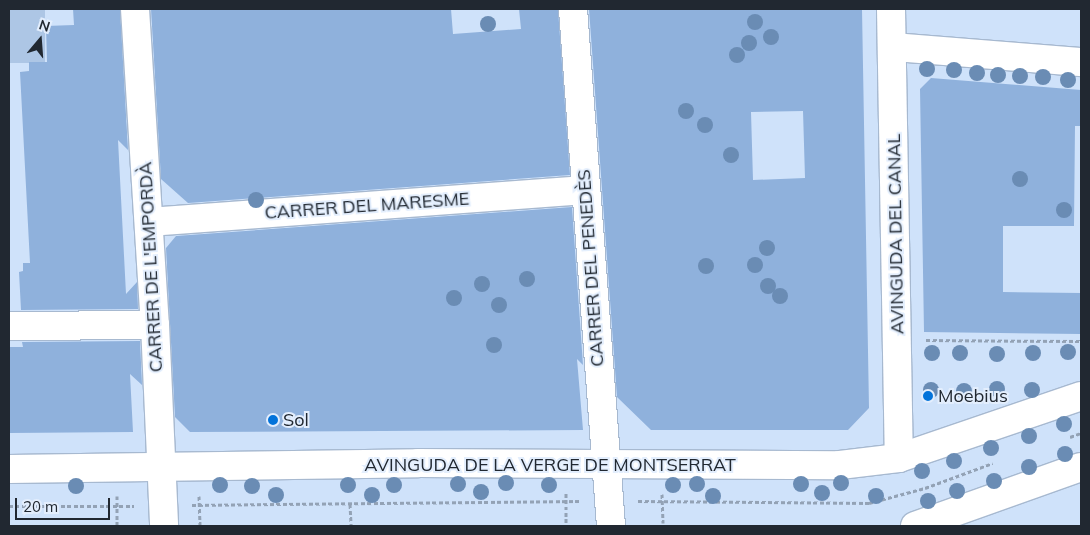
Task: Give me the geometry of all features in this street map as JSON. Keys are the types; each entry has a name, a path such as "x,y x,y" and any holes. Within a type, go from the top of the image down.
{"street":[{"name":"CARRER DE L'EMPORDÀ","path":"135,9 155,325 163,468 164,526"},
{"name":"CARRER DEL PENEDÈS","path":"573,9 611,526"},
{"name":"AVINGUDA DEL CANAL","path":"892,9 898,458"},
{"path":"894,47 1081,62"},
{"name":"CARRER DEL MARESME","path":"149,222 585,190"},
{"path":"9,326 155,325"},
{"name":"AVINGUDA DE LA VERGE DE MONTSERRAT","path":"9,469 418,464 840,465 898,458 1081,396"},
{"path":"915,526 1081,467"}],"path":[{"path":"918,340 1081,341"},
{"path":"1063,439 1081,433"},
{"path":"634,500 869,503 894,497 1001,461"},
{"path":"566,486 566,525"},
{"path":"199,488 200,526"},
{"path":"116,526 117,489"},
{"path":"893,489 895,507"},
{"path":"662,492 663,523"},
{"path":"184,506 584,501"},
{"path":"350,504 351,526"},
{"path":"9,506 139,506"}],"shaded area":[{"path":"9,9 45,9 45,63 9,63"}],"building":[{"path":"73,9 120,9 128,150 118,140 126,294 137,282 138,309 21,310 19,272 23,271 23,263 30,263 20,72 29,71 29,62 47,62 46,26 74,25"},
{"path":"151,9 451,9 453,34 521,29 519,9 558,9 570,175 188,203 161,179"},
{"path":"589,9 862,9 869,408 848,430 651,430 617,397","holes":["803,111 805,178 753,180 751,112"]},
{"path":"931,78 1081,90 1081,126 1075,126 1074,226 1003,226 1003,292 1081,293 1081,334 924,332 920,89"},
{"path":"572,207 583,365 577,359 583,430 190,432 175,417 166,248 176,236"},
{"path":"140,341 142,385 130,374 133,432 9,433 9,347 23,347 22,342"}],"place":[{"name":"Moebius","path":"928,396"},
{"name":"Sol","path":"273,420"}]}
